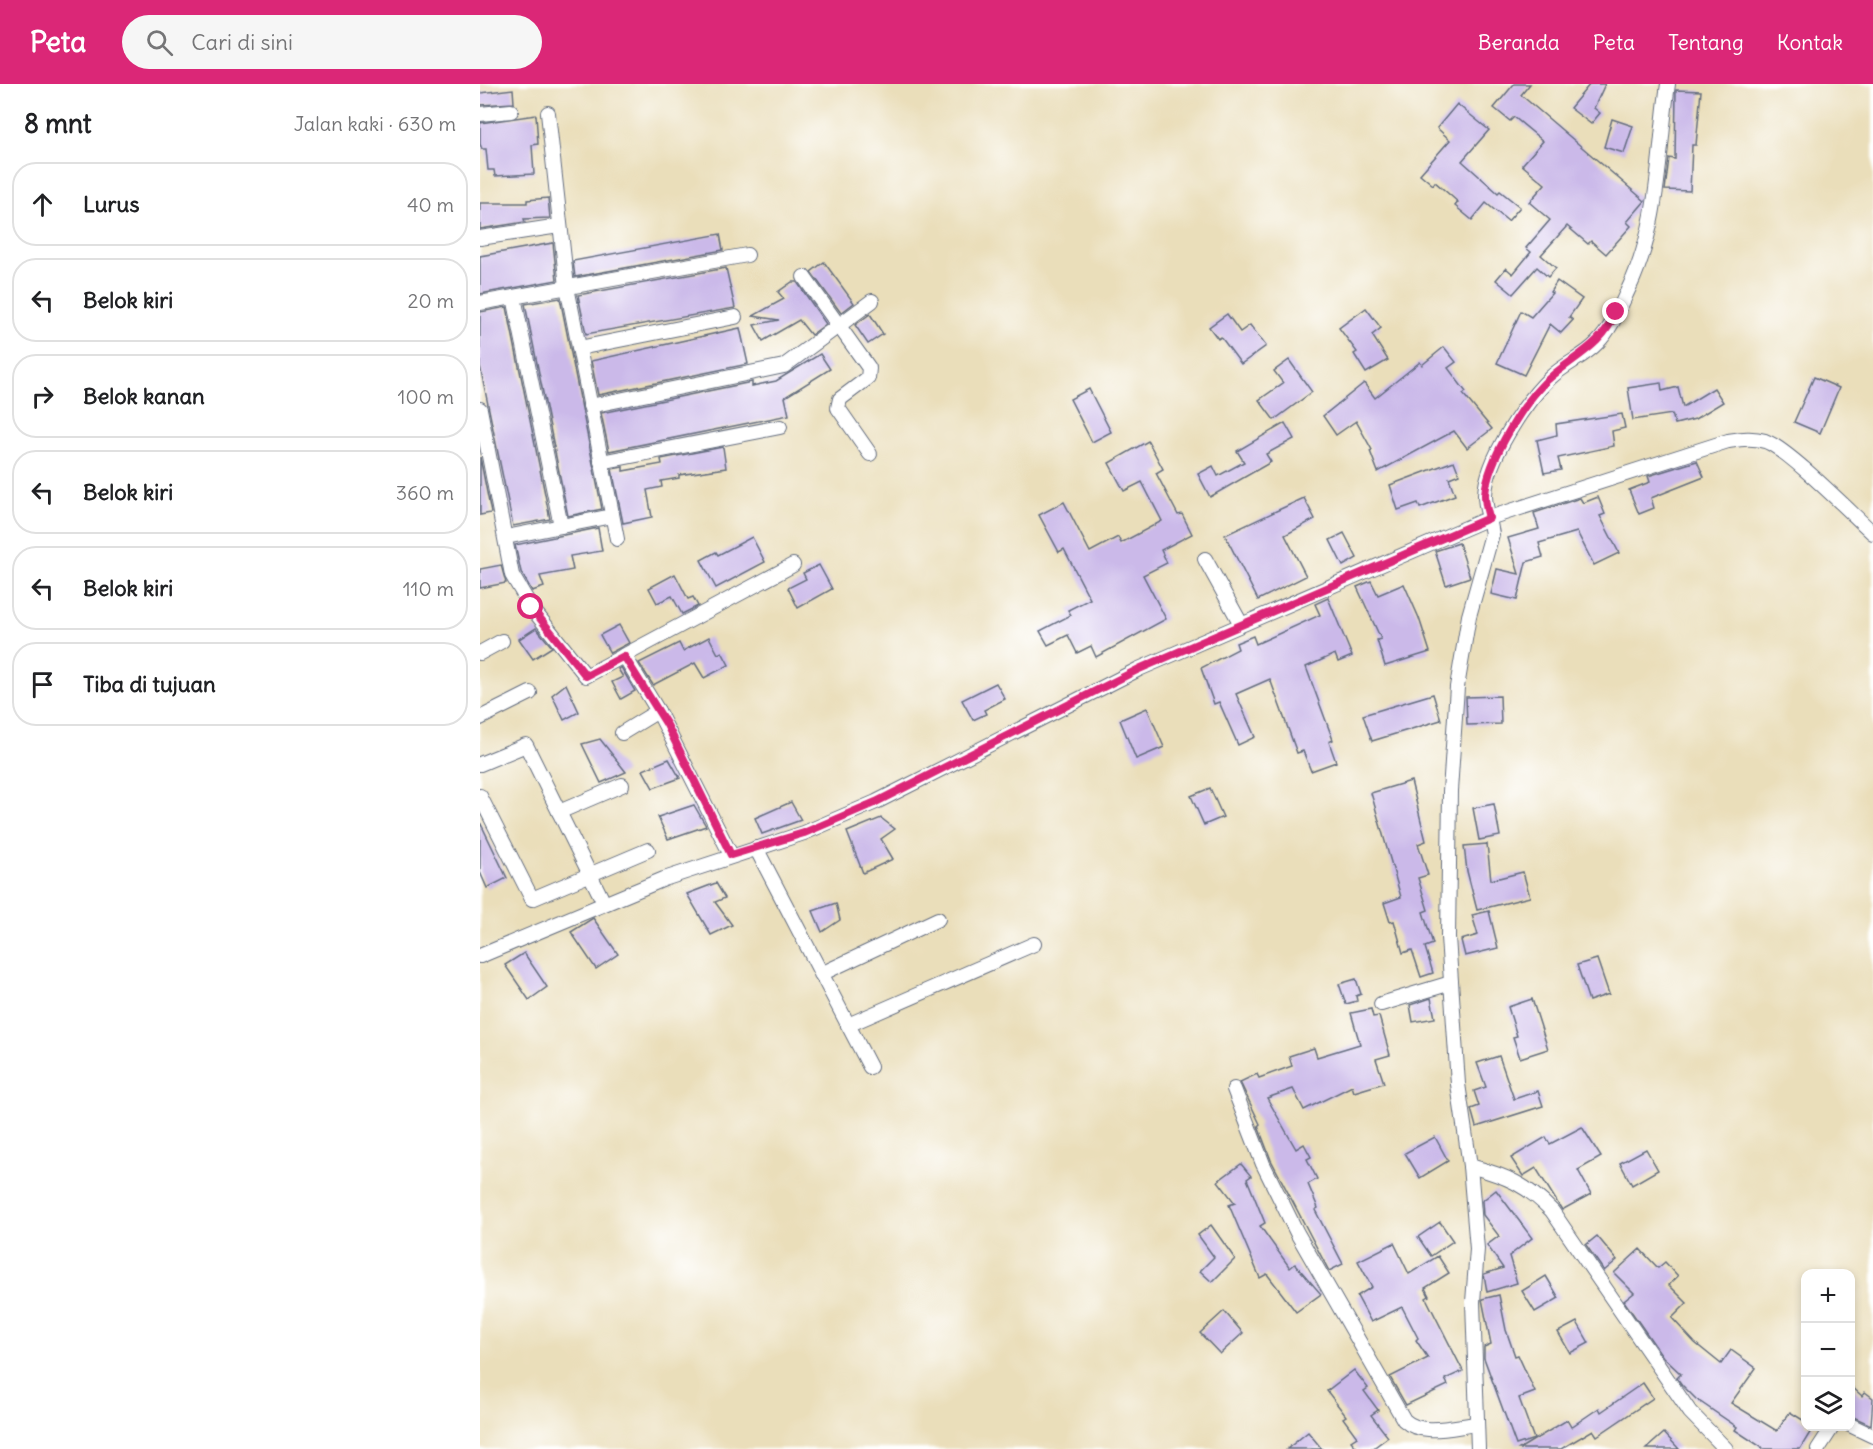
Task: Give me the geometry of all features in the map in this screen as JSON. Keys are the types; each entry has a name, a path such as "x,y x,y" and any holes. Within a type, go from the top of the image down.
{"street":[{"path":"1479,1449 1473,1302 1477,1249 1470,1166 1458,1084 1448,937 1450,791 1456,687 1469,616 1492,534 1485,496 1489,475 1509,433 1529,400 1551,376 1596,344 1610,328 1644,253 1657,191 1668,84"},
{"path":"480,114 511,111"},
{"path":"548,113 567,287 617,539"},
{"path":"480,238 559,226"},
{"path":"480,303 747,255"},
{"path":"804,277 869,368 868,378 840,399 838,412 870,454"},
{"path":"514,297 561,526"},
{"path":"590,406 784,366 872,301"},
{"path":"579,348 735,317"},
{"path":"480,409 487,482 506,537 512,575 519,590 586,676 793,565"},
{"path":"601,462 780,427"},
{"path":"480,956 604,903 731,855 804,833 876,802 1139,669 1489,518 1599,480 1728,441 1748,438 1767,442 1785,453 1873,533"},
{"path":"506,537 612,516"},
{"path":"1205,559 1241,624"},
{"path":"480,653 502,641"},
{"path":"624,656 658,711 731,855"},
{"path":"480,718 530,693"},
{"path":"622,733 658,711"},
{"path":"480,764 526,745 604,903"},
{"path":"559,812 621,785"},
{"path":"480,796 532,899 648,850"},
{"path":"756,848 870,1067"},
{"path":"822,974 938,920"},
{"path":"848,1025 1034,944"},
{"path":"1380,1004 1451,983"},
{"path":"1234,1089 1263,1164 1297,1233 1395,1407 1412,1427 1422,1430 1477,1424"},
{"path":"1470,1166 1506,1176 1534,1192 1552,1211 1690,1412 1726,1449"},
{"path":"1855,1427 1873,1436"},
{"path":"1818,1449 1830,1431"}],"building":[{"path":"1514,84 1530,84 1521,95 1645,201 1627,222 1631,226 1606,254 1591,241 1588,244 1567,226 1541,255 1556,268 1548,277 1537,267 1513,294 1496,280 1506,268 1513,274 1531,252 1526,248 1550,220 1529,202 1545,184 1522,165 1543,141 1514,117 1510,121 1494,108"},
{"path":"1590,84 1605,84 1594,108 1600,113 1591,124 1570,108"},
{"path":"513,89 514,103 480,105 480,93"},
{"path":"1676,90 1701,91 1696,145 1692,145 1690,191 1665,190 1669,158 1675,159"},
{"path":"1457,104 1489,130 1462,161 1498,193 1500,191 1520,207 1508,221 1486,203 1472,220 1455,206 1458,202 1435,182 1433,185 1420,174 1450,140 1437,128"},
{"path":"536,115 538,144 532,145 534,174 495,176 494,170 488,170 486,149 482,149 480,144 480,123"},
{"path":"1612,119 1633,126 1624,153 1604,147"},
{"path":"548,198 550,218 524,219 525,222 480,229 480,203 527,203 527,200"},
{"path":"720,234 723,250 575,277 573,261"},
{"path":"553,243 557,280 480,294 480,256"},
{"path":"824,262 854,303 841,313 811,272"},
{"path":"726,268 735,308 586,334 578,295"},
{"path":"1557,281 1582,299 1569,317 1573,320 1561,333 1550,324 1524,375 1497,363 1521,311 1531,317 1552,293 1550,292"},
{"path":"792,282 797,282 826,324 811,335 799,320 763,341 754,325 779,320 753,316 784,299 778,292"},
{"path":"560,298 602,509 568,516 525,304"},
{"path":"507,307 550,519 513,526 480,366 480,312"},
{"path":"1366,308 1381,328 1372,335 1388,360 1366,373 1354,354 1357,352 1339,328"},
{"path":"870,314 883,334 868,344 855,325"},
{"path":"1227,314 1240,332 1250,325 1266,346 1241,364 1221,337 1218,339 1209,327"},
{"path":"740,328 748,364 598,395 591,361"},
{"path":"1444,347 1456,362 1448,368 1466,392 1463,394 1492,429 1467,448 1454,431 1378,472 1370,451 1372,450 1356,421 1336,435 1323,416 1364,383 1375,398 1420,362 1422,365"},
{"path":"820,354 830,369 785,397 789,415 609,451 601,413 752,382 752,386 776,381"},
{"path":"1289,360 1312,392 1274,420 1259,400 1283,383 1274,371"},
{"path":"1814,377 1839,388 1820,433 1794,422"},
{"path":"1661,383 1662,391 1678,387 1683,407 1714,388 1723,402 1695,419 1675,424 1672,414 1633,420 1628,388"},
{"path":"1089,389 1111,432 1092,442 1070,399"},
{"path":"1622,414 1625,428 1612,431 1614,446 1558,458 1561,470 1544,473 1537,440 1557,435 1556,424"},
{"path":"1285,423 1294,439 1266,454 1271,462 1210,497 1198,474 1213,466 1218,476 1244,462 1237,451"},
{"path":"1148,441 1163,469 1156,473 1178,515 1182,514 1192,534 1161,550 1167,563 1143,575 1166,619 1096,657 1091,646 1077,653 1068,635 1048,645 1040,631 1071,615 1068,610 1090,599 1064,549 1059,552 1039,515 1064,502 1090,552 1118,537 1121,543 1162,521 1142,482 1124,491 1109,463"},
{"path":"723,447 726,468 679,475 679,478 661,481 662,487 647,490 652,517 623,523 612,469 623,467 623,471 662,464 661,459"},
{"path":"480,457 491,513 480,515"},
{"path":"1454,461 1459,474 1449,478 1455,495 1420,508 1418,503 1398,510 1390,485"},
{"path":"1697,461 1704,477 1651,498 1654,508 1639,514 1629,490 1650,482 1648,476"},
{"path":"1598,497 1605,514 1600,516 1619,553 1594,565 1577,532 1539,543 1543,557 1526,562 1517,600 1491,594 1497,569 1519,574 1508,538 1539,529 1534,513 1580,498 1583,503"},
{"path":"1304,498 1315,519 1285,535 1306,576 1258,600 1225,535"},
{"path":"598,528 602,551 570,556 573,570 540,576 544,587 532,591 521,572 515,545"},
{"path":"1344,533 1357,558 1343,566 1330,540"},
{"path":"752,537 765,562 716,588 701,560 716,552 718,555"},
{"path":"1459,543 1470,577 1446,585 1435,551"},
{"path":"501,565 506,583 480,588 480,569"},
{"path":"819,565 832,589 798,608 788,588 806,579 803,573"},
{"path":"675,574 688,599 693,597 698,606 682,614 672,596 657,603 649,588"},
{"path":"1371,581 1378,595 1404,584 1419,618 1430,652 1385,666 1377,640 1381,639 1357,587"},
{"path":"1328,598 1352,656 1338,662 1335,654 1306,667 1333,740 1329,742 1336,762 1311,771 1303,751 1297,753 1270,679 1236,694 1255,737 1238,745 1219,702 1214,704 1201,668 1238,649 1236,643 1253,636 1256,644 1320,615 1315,604"},
{"path":"619,625 629,643 610,653 600,635"},
{"path":"536,628 552,647 533,659 519,639"},
{"path":"709,637 718,654 722,652 729,665 704,678 695,663 653,685 639,663 679,643 683,651"},
{"path":"621,667 635,691 621,699 612,682 623,677 618,669"},
{"path":"996,683 1005,699 984,710 986,714 973,720 962,700"},
{"path":"566,684 579,712 564,720 552,695"},
{"path":"1433,694 1441,720 1372,741 1363,715"},
{"path":"1500,696 1501,724 1467,725 1466,697"},
{"path":"1147,708 1164,747 1136,759 1120,720"},
{"path":"600,739 626,772 601,783 582,744"},
{"path":"669,759 680,778 653,788 643,770"},
{"path":"1411,781 1426,841 1418,844 1428,875 1418,878 1428,910 1423,912 1433,944 1425,947 1433,973 1421,977 1412,950 1403,953 1394,921 1390,922 1384,903 1401,897 1371,793"},
{"path":"1210,788 1223,817 1204,825 1191,796"},
{"path":"791,802 801,820 762,834 755,818"},
{"path":"1494,804 1500,836 1479,840 1473,808"},
{"path":"694,805 706,826 668,839 658,817"},
{"path":"881,818 895,829 881,839 893,859 863,873 847,832"},
{"path":"480,822 507,878 487,888 480,872"},
{"path":"1487,844 1491,880 1523,872 1530,897 1477,910 1467,871 1464,846"},
{"path":"716,883 725,898 715,902 732,925 711,935 687,894"},
{"path":"836,903 840,920 822,932 813,911"},
{"path":"1489,911 1498,948 1465,956 1461,940 1478,935 1472,915"},
{"path":"593,918 618,954 596,969 571,932"},
{"path":"524,953 547,987 529,1000 505,965"},
{"path":"1597,959 1609,994 1589,1001 1577,965"},
{"path":"1356,979 1361,994 1356,996 1357,1001 1346,1004 1339,984"},
{"path":"1431,998 1435,1018 1413,1022 1410,1005"},
{"path":"1532,999 1548,1049 1520,1058 1513,1037 1517,1036 1508,1007"},
{"path":"1371,1009 1373,1017 1379,1016 1390,1055 1376,1059 1384,1083 1354,1092 1352,1086 1304,1110 1293,1089 1267,1098 1296,1149 1304,1144 1311,1157 1307,1159 1317,1179 1308,1184 1318,1208 1315,1210 1343,1264 1329,1271 1271,1160 1258,1126 1260,1124 1240,1082 1257,1074 1259,1078 1292,1066 1289,1056 1314,1048 1317,1057 1360,1044 1351,1013"},
{"path":"1499,1056 1514,1099 1538,1091 1543,1106 1476,1127 1471,1109 1479,1106 1474,1091 1486,1087 1477,1063"},
{"path":"1582,1127 1601,1157 1578,1170 1591,1194 1562,1210 1536,1168 1523,1176 1511,1158 1546,1137 1550,1144"},
{"path":"1435,1137 1448,1161 1420,1178 1405,1153"},
{"path":"1646,1149 1658,1170 1632,1185 1620,1163"},
{"path":"1241,1164 1251,1176 1247,1179 1265,1223 1260,1226 1290,1268 1295,1264 1321,1294 1296,1312 1267,1274 1260,1278 1229,1205 1235,1203 1218,1181"},
{"path":"1496,1190 1532,1238 1509,1256 1517,1283 1487,1292 1484,1274 1503,1268 1487,1245 1499,1236 1483,1215 1482,1201"},
{"path":"1440,1222 1453,1241 1431,1256 1418,1237"},
{"path":"1211,1225 1235,1259 1212,1282 1200,1271 1214,1257 1198,1235"},
{"path":"1597,1236 1617,1260 1604,1271 1586,1245"},
{"path":"1394,1243 1409,1274 1438,1256 1449,1273 1425,1288 1429,1296 1426,1298 1463,1371 1445,1379 1448,1385 1406,1405 1390,1377 1428,1358 1416,1340 1418,1338 1402,1307 1371,1322 1357,1296 1372,1287 1358,1261"},
{"path":"1640,1249 1658,1268 1665,1262 1678,1276 1669,1285 1687,1303 1672,1318 1695,1343 1721,1364 1731,1350 1756,1368 1731,1403 1777,1431 1790,1412 1801,1419 1801,1431 1811,1431 1800,1449 1764,1449 1735,1430 1737,1427 1696,1399 1682,1385 1677,1378 1681,1374 1663,1357 1624,1301 1634,1293 1614,1273"},
{"path":"1546,1276 1559,1298 1535,1312 1522,1291"},
{"path":"1499,1295 1506,1330 1515,1356 1518,1355 1535,1392 1519,1398 1534,1439 1516,1445 1484,1358 1484,1347 1491,1344 1482,1299"},
{"path":"1224,1311 1243,1333 1220,1354 1200,1333"},
{"path":"1577,1322 1589,1343 1570,1353 1558,1332"},
{"path":"1354,1370 1368,1388 1364,1391 1378,1410 1371,1415 1388,1437 1372,1449 1358,1449 1351,1441 1357,1437 1343,1418 1346,1416 1327,1391"},
{"path":"1643,1383 1653,1398 1597,1436 1593,1430 1561,1449 1519,1449 1567,1420 1571,1427 1599,1408 1601,1412"},
{"path":"1855,1390 1862,1396 1865,1392 1873,1398 1871,1425 1855,1418"},
{"path":"1308,1432 1322,1449 1287,1449"},
{"path":"1664,1433 1679,1449 1646,1449"}],"route":[{"path":"531,607 586,676 624,656 667,725 731,855 804,833 876,802 1139,669 1489,518 1485,496 1489,475 1509,433 1529,400 1551,376 1596,344 1610,328 1616,312"}]}
